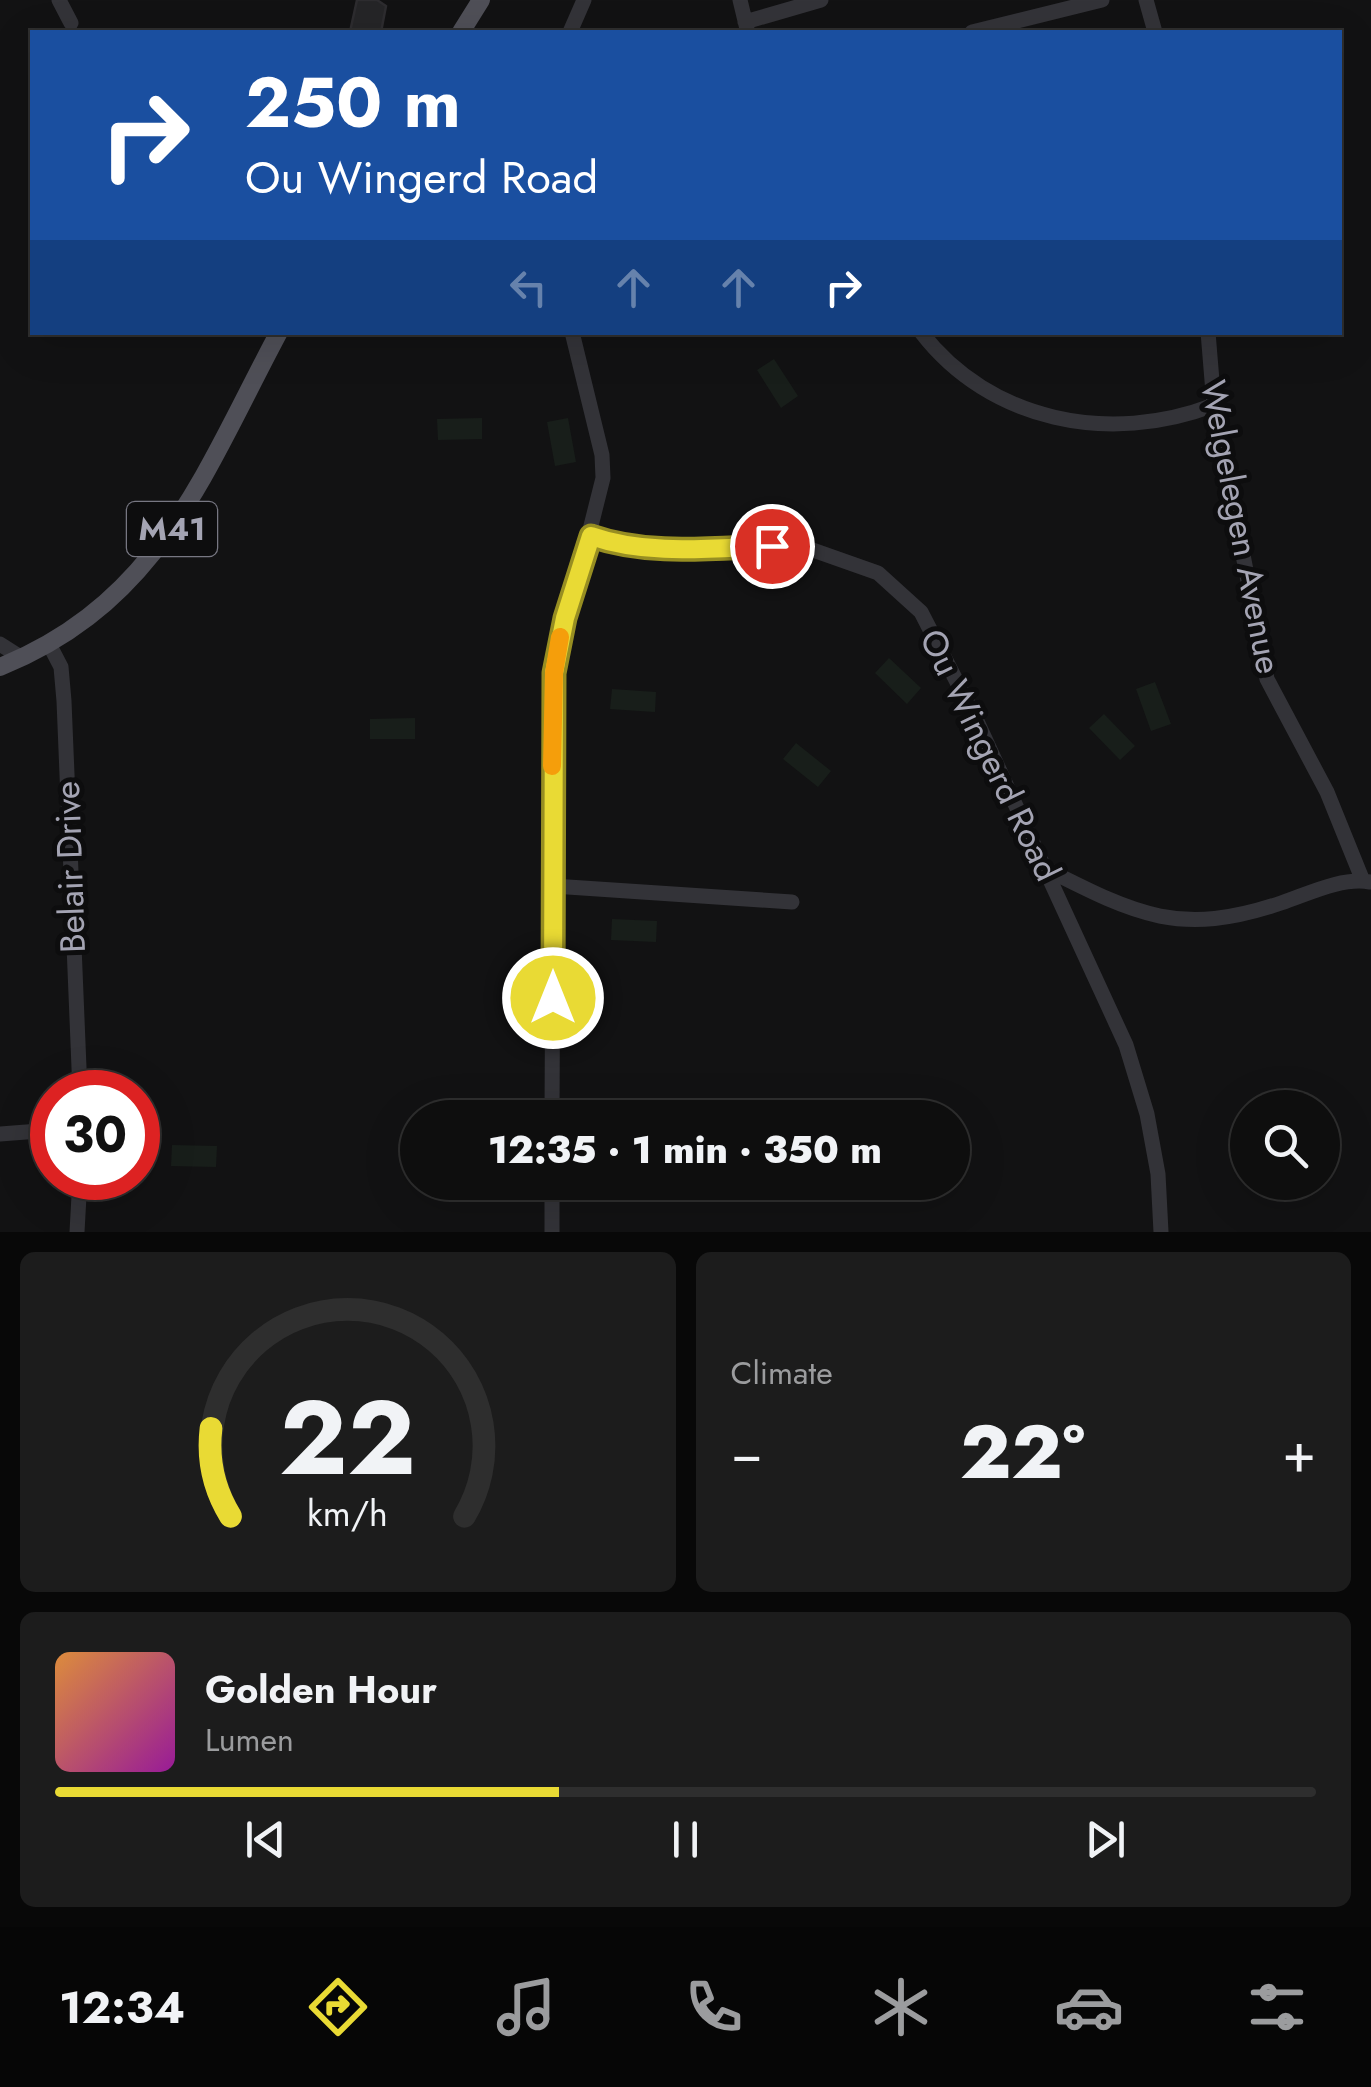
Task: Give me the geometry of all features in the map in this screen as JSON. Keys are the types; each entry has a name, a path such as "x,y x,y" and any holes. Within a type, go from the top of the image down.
{"main road":[{"path":"462,30 481,0"},
{"name":"M41","path":"0,667 49,644 94,613 150,561 202,481 278,335"}],"street":[{"path":"59,0 71,23"},
{"path":"571,30 584,0"},
{"path":"740,0 746,27 821,0"},
{"path":"980,30 1102,0"},
{"path":"1146,0 1154,30"},
{"path":"552,1100 554,673 603,478 602,455 573,335"},
{"path":"924,335 972,383 1046,418 1114,422 1214,404"},
{"name":"Welgelegen Avenue","path":"1208,335 1214,404 1267,679 1327,792 1367,882"},
{"name":"Ou Wingerd Road","path":"591,536 645,547 810,549 862,564 889,581 920,612 942,647 1126,1045 1156,1159 1161,1232"},
{"path":"0,644 22,658"},
{"name":"Belair Drive","path":"49,644 61,667 64,700 79,1070"},
{"path":"1046,869 1116,904 1183,921 1237,918 1334,885 1367,882"},
{"path":"553,886 792,902"},
{"path":"0,1134 30,1132"},
{"path":"77,1232 79,1200"},
{"path":"552,1200 552,1232"}],"shaded area":[{"path":"774,359 798,396 781,408 757,370"},
{"path":"482,418 482,439 438,440 437,419"},
{"path":"568,418 576,462 555,466 547,422"},
{"path":"889,658 921,688 907,704 875,673"},
{"path":"1155,682 1171,724 1151,731 1136,689"},
{"path":"612,689 656,692 655,712 610,709"},
{"path":"1104,714 1135,746 1120,760 1089,728"},
{"path":"415,718 415,739 370,739 370,719"},
{"path":"796,743 831,771 818,787 783,759"},
{"path":"612,919 657,921 656,942 611,940"},
{"path":"172,1145 217,1146 216,1167 171,1166"}],"building":[{"path":"357,0 377,0 386,6 381,30 350,30"}],"slow traffic":[{"path":"552,766 552,693 560,637"}],"route":[{"path":"553,998 554,673 565,618 591,536 622,545 672,549 772,546"}]}
